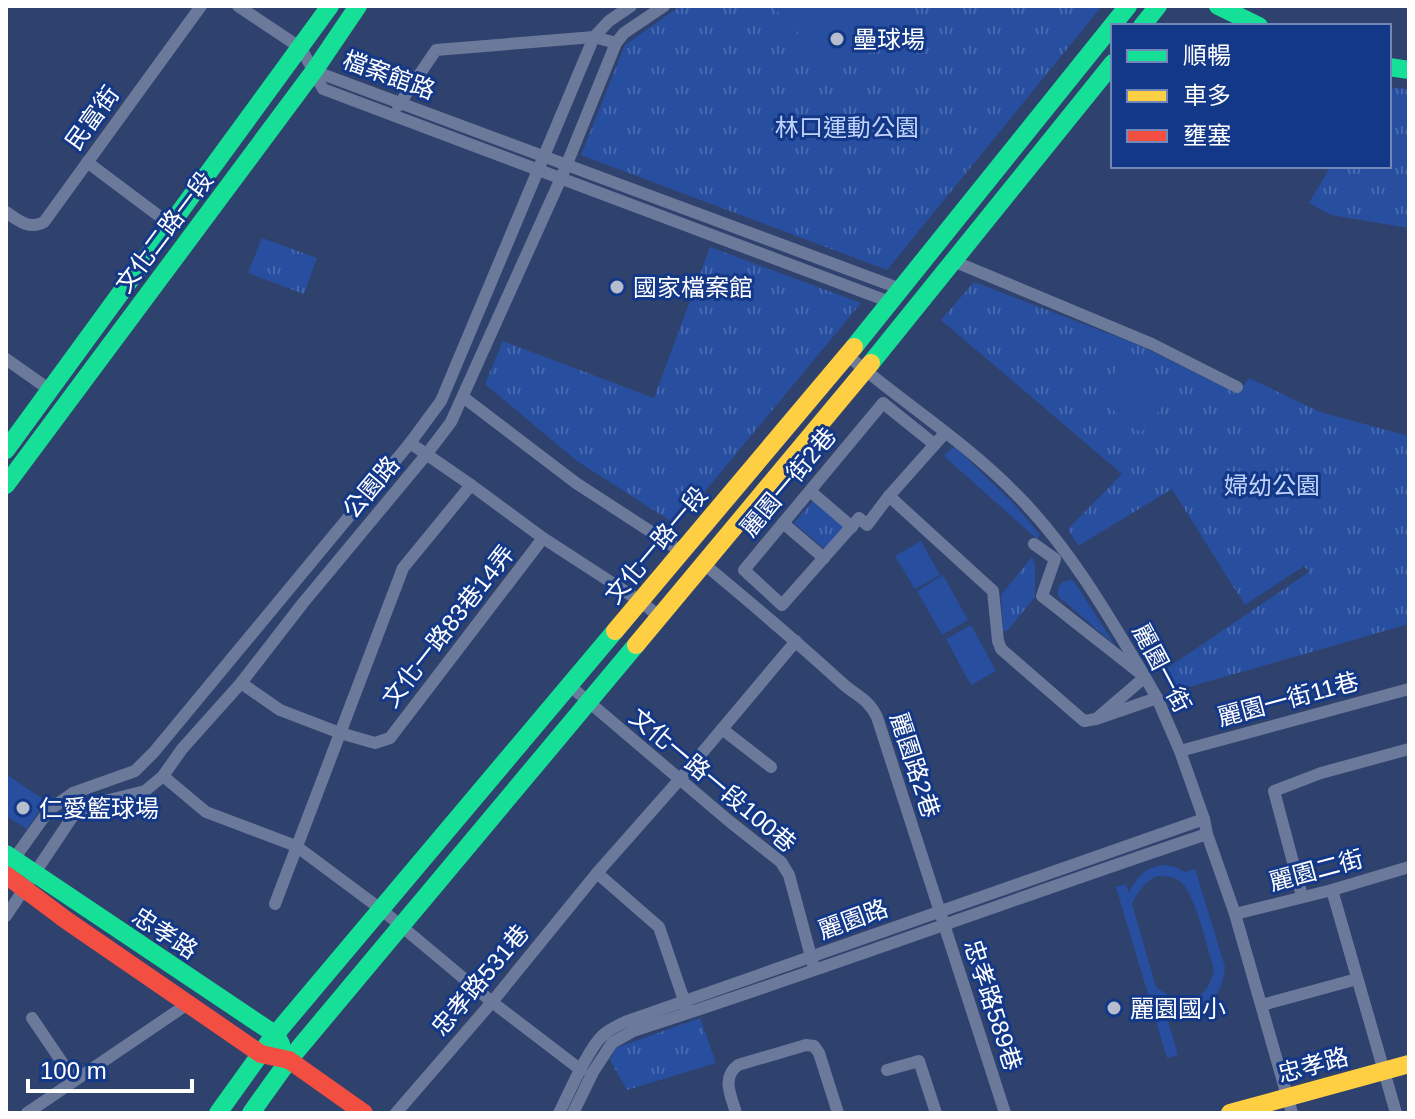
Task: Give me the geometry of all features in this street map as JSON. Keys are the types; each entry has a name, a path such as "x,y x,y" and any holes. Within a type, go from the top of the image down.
{"main road":[{"name":"文化二路一段","path":"6,450 330,6"},
{"name":"文化二路一段","path":"6,485 314,71 358,6"},
{"name":"文化一路一段","path":"1114,24 1128,6"},
{"path":"1144,24 1158,6"},
{"path":"1218,6 1255,24"},
{"name":"文化一路一段","path":"218,1113 276,1035 847,355 1111,27"},
{"name":"文化一路一段","path":"251,1113 289,1060 865,371 1111,65"},
{"name":"忠孝路","path":"8,865 120,932 276,1035 289,1060"},
{"name":"忠孝路","path":"29,880 66,920 261,1054 289,1060 364,1113"},
{"name":"忠孝路","path":"1230,1113 1289,1105 1409,1064"}],"street":[{"name":"民富街","path":"6,212 28,225 44,222 201,6"},
{"path":"238,6 301,48 314,71"},
{"name":"公園路","path":"8,865 49,810 73,793 135,771 156,750 410,443 441,401 594,37 609,21 631,6"},
{"name":"公園路","path":"73,816 97,803 145,791 163,776 182,749 241,683 426,455 457,412 561,179 616,43 624,33 664,6"},
{"path":"392,115 436,50 594,37 616,43"},
{"name":"檔案館路","path":"314,71 567,164 896,295"},
{"name":"檔案館路","path":"314,71 323,89 561,179 896,295"},
{"path":"87,162 171,225"},
{"path":"953,261 1152,344 1237,387"},
{"name":"麗園一街","path":"847,355 1017,495 1064,548 1145,677 1180,751 1204,819 1235,914 1289,1105"},
{"path":"6,359 50,390"},
{"path":"463,397 576,483 682,552"},
{"path":"441,401 457,412"},
{"name":"麗園一街2巷","path":"934,444 883,403 744,570 782,605 859,518 867,525 945,433"},
{"path":"410,443 660,617"},
{"name":"文化一路83巷14弄","path":"275,904 403,568 471,485"},
{"path":"810,491 852,527"},
{"path":"889,496 993,591 1001,649 1084,721 1157,698"},
{"path":"783,523 824,558"},
{"name":"文化一路83巷14弄","path":"340,733 375,743 390,738 543,538"},
{"path":"1034,544 1055,559 1042,596 1145,677 1096,719"},
{"name":"麗園路2巷","path":"704,564 871,705 939,911"},
{"path":"283,598 299,609"},
{"name":"忠孝路531巷","path":"396,1113 796,641"},
{"path":"241,683 280,710 340,733"},
{"name":"文化一路一段100巷","path":"570,686 781,862 789,875 815,971"},
{"name":"麗園一街11巷","path":"1180,751 1409,689"},
{"path":"722,729 771,767"},
{"path":"1302,896 1274,791 1321,773 1409,749"},
{"path":"156,750 172,763"},
{"path":"163,776 206,812 296,846 382,910 492,1002 581,1070"},
{"path":"7,912 73,816 57,804"},
{"name":"麗園路","path":"573,1113 593,1072 612,1043 633,1031 811,957 1204,819"},
{"name":"麗園路","path":"559,1113 600,1038 613,1027 815,971 1207,834"},
{"name":"麗園二街","path":"1235,914 1409,867"},
{"path":"597,873 659,927 687,1007"},
{"path":"1332,890 1396,1113"},
{"name":"忠孝路589巷","path":"939,911 1005,1113"},
{"path":"1262,1005 1357,979"},
{"path":"27,1113 189,1003"},
{"path":"32,1018 74,1080"},
{"path":"736,1113 727,1084 730,1071 738,1065 806,1045 814,1046 819,1053 838,1113"},
{"path":"887,1070 919,1061 936,1113"}],"green space":[{"name":"林口運動公園","path":"680,6 1102,6 887,270 581,155 625,45"},
{"name":"壘球場","path":"772,6 902,6 837,73"},
{"path":"1409,89 1409,228 1331,215 1309,203 1330,168 1391,168 1391,90"},
{"path":"262,238 317,258 304,294 248,273"},
{"path":"710,247 861,303 677,525 577,461 485,384 503,341 654,398"},
{"name":"婦幼公園","path":"974,282 1141,346 1238,394 1249,378 1320,412 1409,436 1409,624 1171,692 1163,671 1309,572 1304,566 1245,605 1172,489 1078,546 1068,529 1122,474 941,320"},
{"path":"1131,353 1176,390 1141,433 1095,395"},
{"path":"955,447 1014,504 1040,535 1037,539 944,456"},
{"path":"813,501 845,527 826,550 794,523"},
{"path":"921,541 940,575 915,589 895,556"},
{"path":"1032,557 1035,564 1035,597 1007,631 1003,631 1001,595"},
{"path":"943,575 968,620 942,635 917,591"},
{"path":"1074,581 1114,644 1058,596 1060,585"},
{"path":"971,625 996,671 971,685 946,639"},
{"name":"仁愛籃球場","path":"6,774 46,801 27,829 6,816"},
{"path":"1164,865 1185,872 1195,869 1225,967 1219,990 1206,1004 1187,1010 1164,1008 1178,1055 1167,1058 1116,887 1126,884 1129,893 1142,874","holes":["1157,876 1176,879 1186,888 1214,970 1205,990 1192,999 1175,998 1156,987 1132,904 1145,884"]},
{"path":"700,1018 716,1063 627,1090 610,1060 616,1048"}],"traffic: fast":[{"path":"6,450 330,6"},
{"path":"6,485 314,71 358,6"},
{"path":"1114,24 1128,6"},
{"path":"1144,24 1158,6"},
{"path":"1218,6 1255,24"},
{"path":"854,347 1111,27"},
{"path":"871,363 1111,65"},
{"path":"1391,67 1409,70"},
{"path":"218,1113 269,1042 615,631"},
{"path":"251,1113 289,1060 636,645"},
{"path":"6,854 276,1035 281,1044"}],"traffic: slow":[{"path":"615,631 854,347"},
{"path":"636,645 871,363"},
{"path":"1230,1113 1409,1064"}],"traffic: jam":[{"path":"6,875 261,1054 289,1060 364,1113"}],"place":[{"name":"壘球場","path":"837,39"},
{"name":"國家檔案館","path":"617,287"},
{"name":"仁愛籃球場","path":"23,808"},
{"name":"麗園國小","path":"1114,1008"}]}
